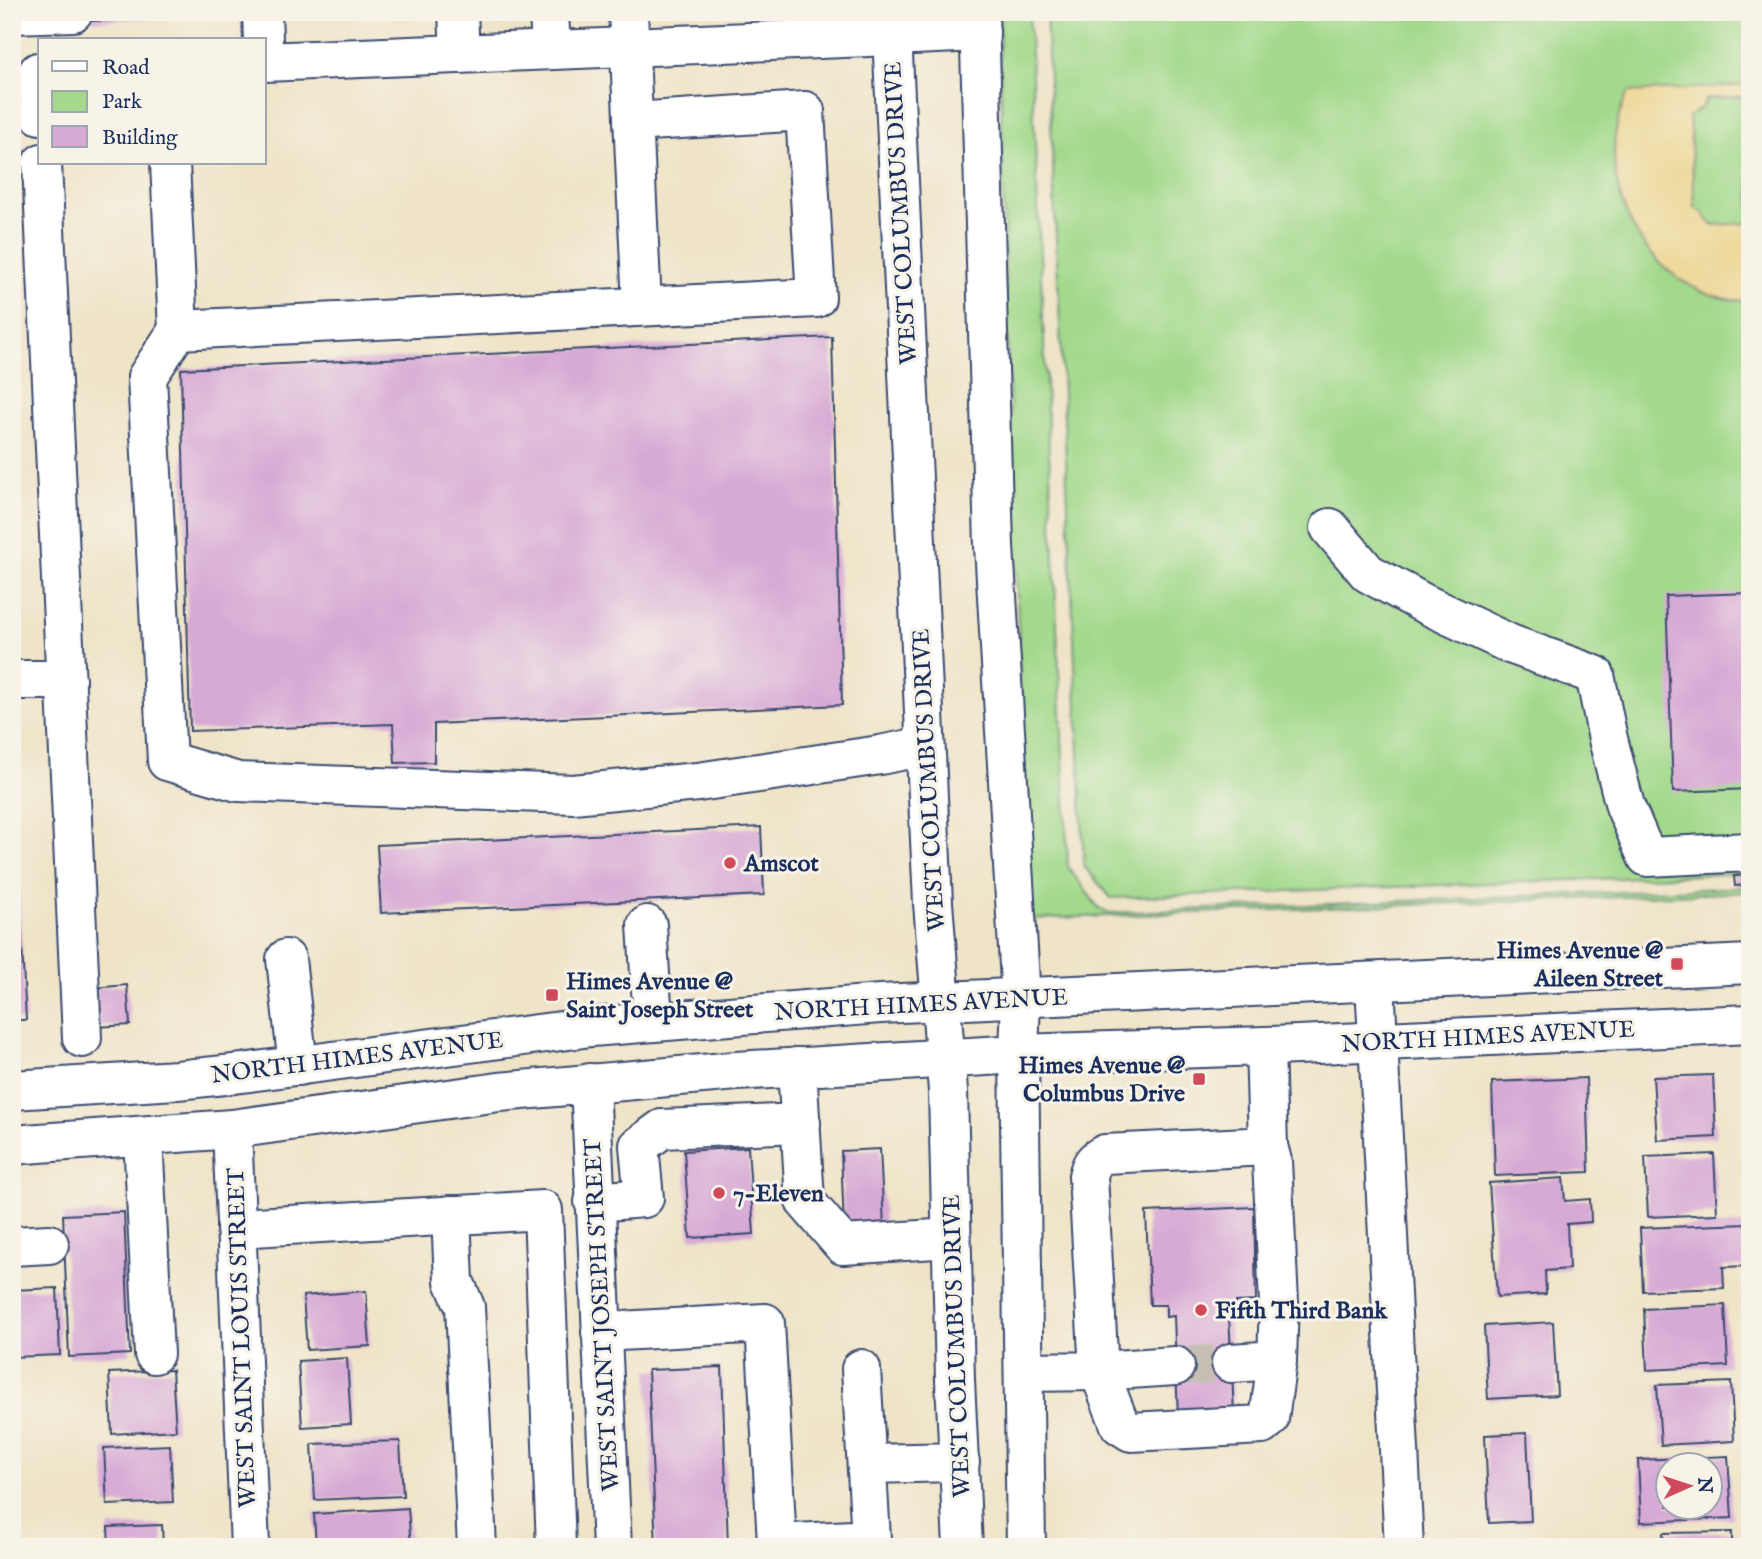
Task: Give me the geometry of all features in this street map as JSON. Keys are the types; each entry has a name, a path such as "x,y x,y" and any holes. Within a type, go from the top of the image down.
{"street":[{"path":"12,14 73,12"},
{"path":"262,12 263,38"},
{"path":"458,12 460,54"},
{"path":"549,12 551,50"},
{"path":"266,62 551,50 629,30 980,22 994,545 1021,999 1019,1054 1027,1547"},
{"name":"WEST COLUMBUS DRIVE","path":"891,24 933,903 945,1059 955,1380 964,1547"},
{"path":"629,30 642,306"},
{"path":"30,72 38,106"},
{"path":"178,330 816,298 805,111 633,122"},
{"path":"42,164 82,1038"},
{"path":"170,164 178,330 147,377 167,761 238,782 573,794 698,782 925,746"},
{"path":"1330,528 1368,573 1423,603 1510,644 1595,675 1625,807 1647,857 1750,852"},
{"path":"12,680 66,680"},
{"path":"647,925 653,1022"},
{"path":"286,960 298,1066"},
{"name":"NORTH HIMES AVENUE","path":"12,1090 177,1080 469,1042 653,1022 1060,995 1750,964"},
{"path":"1375,982 1404,1547"},
{"name":"NORTH HIMES AVENUE","path":"12,1145 232,1129 499,1092 797,1067 1019,1054 1750,1024"},
{"path":"1265,1046 1268,1146 1272,1161 1279,1303 1278,1360 1269,1419 1262,1425 1130,1432 1120,1425 1099,1371 1088,1176 1091,1165 1105,1154 1268,1146"},
{"path":"797,1067 805,1201 843,1245 951,1238"},
{"path":"12,1108 67,1105 112,1098 177,1080"},
{"name":"WEST SAINT JOSEPH STREET","path":"590,1083 612,1547"},
{"path":"236,1228 451,1215 543,1217 595,1211 644,1198 639,1146 662,1129 801,1123"},
{"name":"WEST SAINT LOUIS STREET","path":"232,1129 250,1547"},
{"path":"143,1137 154,1354"},
{"path":"451,1215 454,1282 465,1307 477,1547"},
{"path":"543,1217 556,1547"},
{"path":"601,1332 765,1324 777,1544 871,1539 861,1369"},
{"path":"1231,1363 1278,1360"},
{"path":"1024,1372 1175,1366"},
{"path":"867,1464 960,1462"}],"green space":[{"path":"999,12 1029,12 1068,867 1098,907 1107,913 1750,887 1750,892 1029,919 1005,272"},
{"path":"1046,12 1750,12 1750,873 1111,898 1084,866"}],"sand":[{"path":"1750,85 1750,96 1706,99 1702,108 1689,116 1695,208 1702,212 1712,225 1750,223 1750,301 1720,297 1692,287 1668,270 1648,249 1632,224 1620,197 1615,168 1615,138 1621,108 1629,92"}],"building":[{"path":"92,12 160,12 161,18 92,21"},
{"path":"832,337 842,705 434,724 434,762 395,763 393,724 190,731 181,369"},
{"path":"1750,593 1750,789 1673,792 1666,596"},
{"path":"761,827 764,895 381,913 377,845"},
{"path":"12,837 16,837 26,1020 12,1020"},
{"path":"1747,875 1748,885 1735,886 1734,876"},
{"path":"127,985 130,1025 95,1027 93,988"},
{"path":"1713,1075 1716,1137 1657,1140 1653,1077"},
{"path":"1586,1078 1589,1172 1495,1176 1492,1082"},
{"name":"7-Eleven","path":"748,1147 754,1234 690,1238 684,1151"},
{"path":"880,1149 884,1226 844,1228 841,1151"},
{"path":"1714,1154 1717,1214 1648,1217 1645,1157"},
{"path":"1563,1178 1565,1201 1590,1199 1591,1222 1567,1224 1569,1269 1545,1271 1546,1294 1497,1297 1489,1183"},
{"name":"Fifth Third Bank","path":"1254,1207 1256,1301 1236,1302 1236,1315 1229,1315 1234,1413 1178,1416 1174,1316 1166,1317 1166,1305 1150,1305 1146,1212"},
{"path":"124,1212 130,1354 69,1357 63,1215"},
{"path":"1748,1224 1750,1266 1723,1267 1724,1288 1643,1291 1640,1228"},
{"path":"57,1288 60,1355 12,1357 12,1290"},
{"path":"366,1291 370,1346 307,1350 303,1296"},
{"path":"1725,1305 1728,1366 1647,1370 1644,1309"},
{"path":"1553,1322 1557,1395 1488,1399 1484,1326"},
{"path":"347,1358 351,1424 302,1427 298,1361"},
{"path":"722,1367 728,1547 656,1547 648,1370"},
{"path":"172,1370 176,1430 112,1434 109,1373"},
{"path":"1731,1382 1734,1441 1661,1445 1657,1385"},
{"path":"1527,1433 1531,1521 1489,1523 1485,1435"},
{"path":"400,1441 403,1496 315,1500 312,1444"},
{"path":"170,1445 173,1502 107,1505 104,1448"},
{"path":"1724,1456 1728,1456 1732,1518 1724,1518"},
{"path":"1654,1459 1654,1520 1686,1520 1641,1522 1638,1460"},
{"path":"408,1508 411,1547 316,1547 314,1514"},
{"path":"162,1525 163,1547 109,1547 108,1527"},
{"path":"1732,1532 1732,1547 1664,1547 1663,1533"},
{"path":"1559,1542 1559,1547 1493,1547 1493,1545"}],"tunnel":[{"path":"1175,1366 1231,1363"}],"place":[{"name":"Amscot","path":"730,863"},
{"name":"Himes Avenue @ Aileen Street","path":"1677,964"},
{"name":"Himes Avenue @ Saint Joseph Street","path":"552,995"},
{"name":"Himes Avenue @ Columbus Drive","path":"1199,1079"},
{"name":"7-Eleven","path":"719,1193"},
{"name":"Fifth Third Bank","path":"1201,1310"}]}
